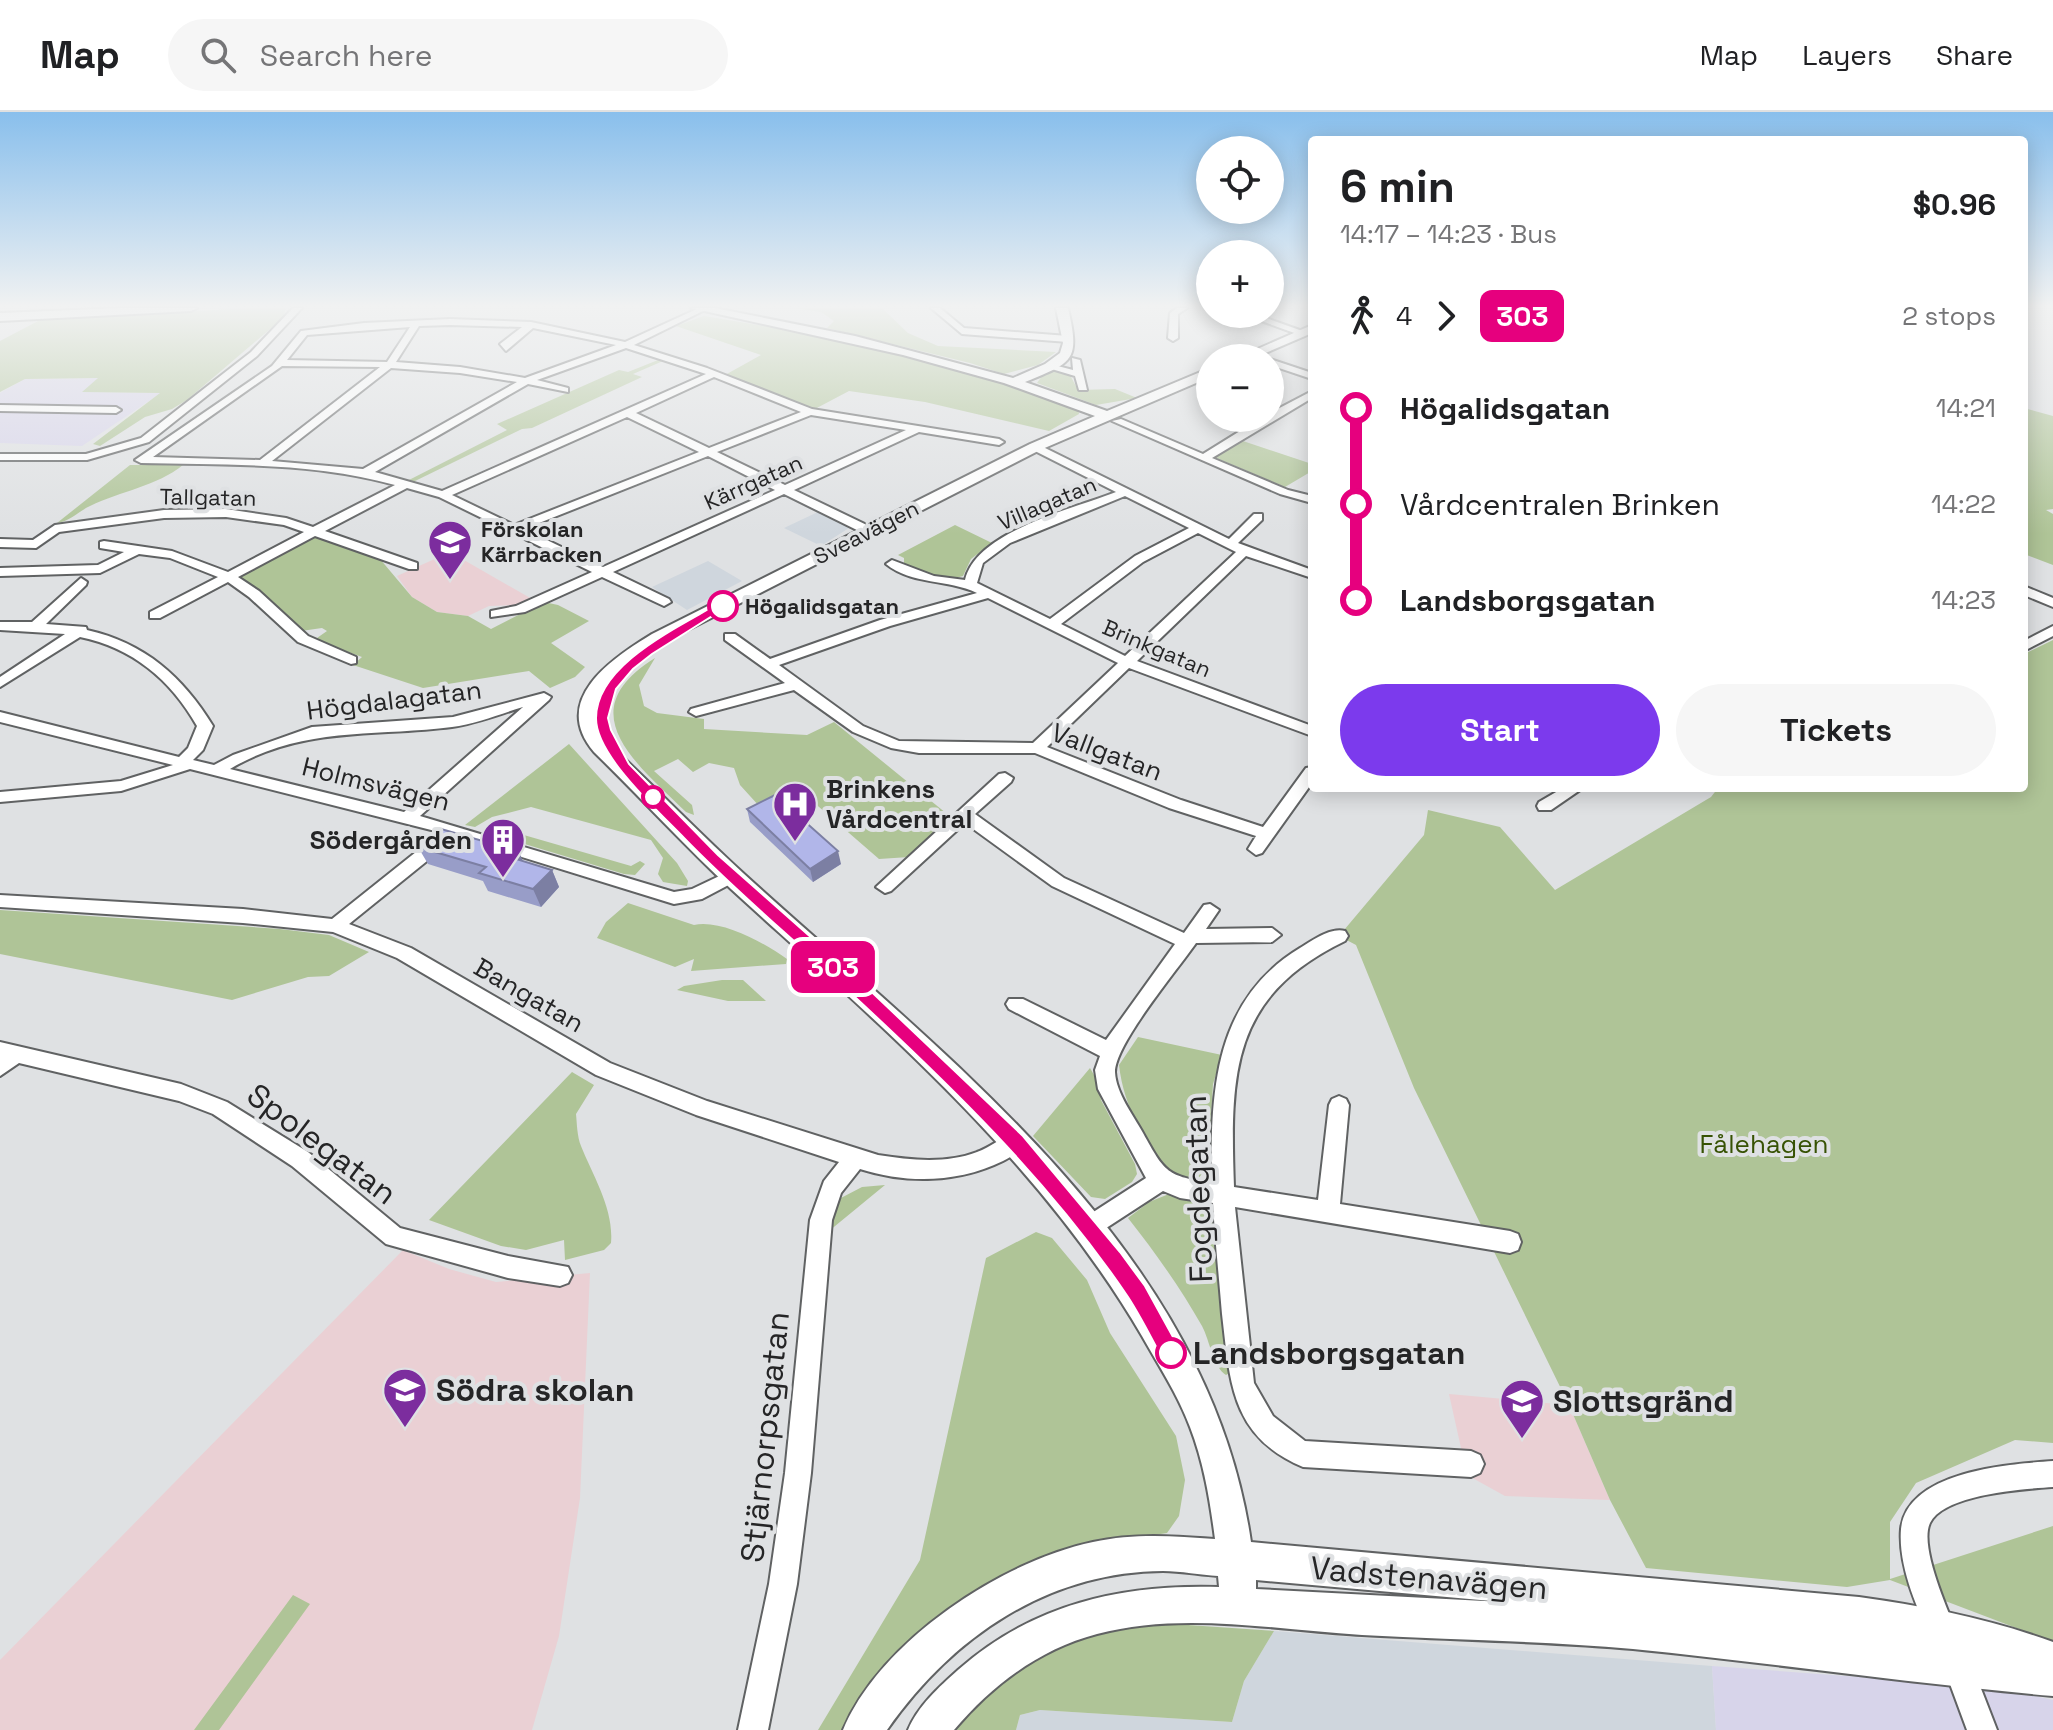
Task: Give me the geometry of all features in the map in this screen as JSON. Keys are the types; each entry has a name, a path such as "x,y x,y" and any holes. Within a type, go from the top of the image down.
{"main road":[{"path":"1022,384 1109,417"},
{"name":"Sveavägen","path":"1183,384 1035,447 638,650 614,668 600,684 591,702 592,734 602,749 623,766 732,876 851,983 1016,1141 1089,1227 1137,1293 1192,1393 1209,1432 1225,1486 1239,1607"},
{"name":"Vadstenavägen","path":"863,1730 913,1665 939,1638 1007,1591 1040,1576 1093,1561 1164,1553 1859,1616 1940,1627 2017,1647 2053,1661"},
{"name":"Vadstenavägen","path":"928,1730 970,1684 1011,1650 1057,1628 1101,1614 1149,1607 1239,1607 1569,1625 2053,1676"}],"street":[{"path":"0,457 80,457 127,447 158,432 217,384"},
{"path":"251,384 141,460 263,463 365,473 406,484 443,495 664,602"},
{"path":"263,463 365,384"},
{"path":"365,473 522,384"},
{"path":"541,384 564,390"},
{"path":"443,495 694,384"},
{"path":"738,384 810,412 999,442"},
{"path":"1082,384 1083,388"},
{"path":"213,387 245,388"},
{"path":"1284,410 1308,396"},
{"path":"0,408 116,410"},
{"path":"514,529 810,412"},
{"path":"630,414 869,531"},
{"path":"1109,417 1284,492 1308,499"},
{"name":"Kärrgatan","path":"496,614 520,609 918,428"},
{"path":"1204,458 1246,432"},
{"path":"1035,447 1237,547 1308,573"},
{"path":"0,469 80,469"},
{"path":"155,615 406,484"},
{"name":"Villagatan","path":"970,585 976,563 999,545 1126,492"},
{"name":"Tallgatan","path":"0,543 36,544 62,527 164,514 241,515 271,519 313,531 413,566"},
{"path":"1037,748 1126,662 1237,547 1258,517"},
{"path":"1051,625 1139,559 1198,528"},
{"path":"104,545 191,561 228,576 254,594 303,639 351,660"},
{"path":"0,572 100,569 139,549"},
{"path":"892,564 940,583 970,585 989,594"},
{"path":"37,625 81,582"},
{"path":"2028,592 2053,603"},
{"path":"769,664 885,623 989,594"},
{"name":"Brinkgatan","path":"989,594 1126,662 1308,730"},
{"path":"0,626 37,625 81,630 127,648 158,668 178,687 205,726 186,763 162,776 113,787 0,797"},
{"path":"0,683 81,630"},
{"path":"2028,645 2053,630"},
{"path":"696,712 779,691 796,683 730,637"},
{"name":"Vallgatan","path":"796,683 858,729 877,738 919,748 1037,748 1175,804 1267,834"},
{"name":"Högdalagatan","path":"216,771 238,758 312,732 454,722 544,697 407,818"},
{"name":"Holmsvägen","path":"0,717 454,830 674,898 696,895 732,876"},
{"path":"885,887 1005,778"},
{"path":"1256,849 1308,778"},
{"path":"1545,806 1568,792"},
{"path":"966,816 1058,882 1189,939 1272,935"},
{"path":"335,926 454,830"},
{"name":"Bangatan","path":"0,901 243,916 335,926 404,953 603,1069 635,1084 855,1159 898,1169 972,1166 996,1156 1016,1141"},
{"path":"1210,910 1109,1051 1105,1070 1108,1089 1151,1168 1162,1180 1180,1188 1510,1242"},
{"name":"Fogdegatan","path":"1339,936 1297,957 1280,970 1244,1017 1231,1049 1224,1101 1224,1193 1242,1383 1252,1410 1291,1448 1314,1456 1471,1464"},
{"path":"1016,1004 1109,1051"},
{"name":"Spolegatan","path":"5,1057 181,1093 220,1108 300,1159 386,1232 407,1243 508,1267 560,1275"},
{"path":"1328,1211 1339,1105"},
{"name":"Stjärnorpsgatan","path":"753,1730 783,1584 798,1473 821,1220 832,1188 855,1159"},
{"path":"1089,1227 1162,1180"},
{"path":"1982,1730 1959,1667 1929,1601 1914,1530 1918,1517 1931,1501 1990,1481 2053,1474"}],"shaded area":[{"path":"17,384 94,384 84,392 161,393 82,446 0,443 0,393"},
{"path":"820,511 852,526 821,546 784,528"},
{"name":"Förskolan Kärrbacken","path":"450,552 532,599 520,605 489,606 468,616 437,612 412,597 397,576"},
{"path":"708,561 742,581 687,610 652,587"},
{"name":"Södra skolan","path":"403,1250 449,1269 496,1282 590,1273 580,1498 559,1636 532,1730 0,1730 0,1660"},
{"name":"Slottsgränd","path":"1449,1394 1569,1405 1610,1500 1505,1496 1467,1475"},
{"path":"1274,1631 1712,1666 1716,1730 1016,1730 1020,1715 1040,1710 1232,1722 1244,1681"},
{"path":"1712,1666 1899,1680 2035,1696 2053,1700 2053,1730 1716,1730"}],"green space":[{"path":"0,384 16,384 0,392"},
{"path":"92,384 206,384 172,409 145,417 100,446 93,444 160,393 82,392"},
{"path":"588,384 628,384 532,428 522,429 413,482 407,481 507,430 497,424"},
{"path":"746,384 1005,384 1078,409 1079,414 1049,431 925,402 849,391 813,410"},
{"path":"1038,384 1075,384 1078,390 1115,389 1137,398 1096,405"},
{"path":"2028,409 2053,416 2053,509 2046,510 2053,514 2053,565 2028,556"},
{"path":"1243,441 1308,463 1308,473 1285,487 1214,457"},
{"path":"130,465 183,465 162,478 102,501 57,523"},
{"path":"955,525 992,543 971,559 963,576 945,581 904,565 904,558 898,555"},
{"path":"309,534 380,559 412,597 437,612 468,616 491,629 544,602 558,605 589,621 551,643 585,667 575,677 550,688 529,671 423,688 353,665 362,657 321,642 317,638 327,631 322,628 301,631 238,574"},
{"name":"Fålehagen","path":"2053,640 2053,1443 2015,1440 1916,1483 1890,1522 1890,1579 2053,1526 2053,1642 1890,1580 1847,1587 1646,1568 1610,1500 1569,1405 1414,1088 1356,945 1339,936 1424,835 1428,810 1500,827 1555,890 1715,792 2028,792 2028,652"},
{"path":"655,658 639,685 644,706 657,713 704,719 704,729 807,735 834,722 952,818 909,857 879,859 796,787 760,807 740,785 734,768 709,763 693,772 678,759 654,771 692,805 694,815 686,812 632,756 620,737 614,718 616,698 629,678"},
{"path":"569,744 677,863 688,881 687,886 663,882 658,874 663,858 651,840 531,807 492,817 475,827 465,825"},
{"path":"514,824 510,831 631,866 640,861 645,864 635,875 624,874 495,835 499,826"},
{"path":"628,903 694,925 717,926 742,934 787,959 786,964 691,971 694,959 675,967 597,938 606,922"},
{"path":"0,910 280,929 329,935 369,952 329,976 308,977 232,1000 0,954"},
{"path":"722,980 743,980 766,1001 728,1001 677,990"},
{"path":"1138,1037 1222,1055 1213,1084 1208,1166 1198,1179 1173,1175 1153,1150 1131,1110 1119,1065"},
{"path":"1090,1068 1098,1082 1101,1100 1135,1164 1137,1174 1132,1182 1105,1199 1091,1197 1033,1136"},
{"path":"572,1072 594,1085 576,1114 577,1130 606,1205 611,1243 604,1250 565,1260 564,1240 526,1250 501,1246 429,1220"},
{"path":"885,1185 829,1231 839,1199 862,1187"},
{"path":"1169,1194 1213,1204 1233,1371 1226,1375 1218,1366 1202,1326 1185,1298 1128,1218 1149,1202"},
{"path":"1036,1232 1052,1238 1087,1280 1110,1333 1176,1436 1185,1480 1179,1516 1167,1533 1104,1543 844,1730 818,1730 920,1560 986,1258"},
{"path":"293,1595 310,1604 219,1730 194,1730"},
{"path":"1159,1623 1274,1631 1244,1681 1232,1722 1040,1710 1020,1715 1016,1730 950,1730 1000,1685 1057,1649 1098,1633"}],"building":[{"name":"Brinkens Vårdcentral","path":"775,795 838,851 810,869 747,809"},
{"path":"441,829 493,844 499,838 515,843 503,855 552,870 533,889 479,873 486,867 418,847"}],"bus line":[{"name":"303","path":"723,606 648,652 629,666 610,689 602,718 623,766 713,859 851,983 1016,1141 1066,1198 1113,1259 1150,1313 1171,1353"}],"place":[{"name":"Förskolan Kärrbacken","path":"450,581"},
{"name":"Högalidsgatan","path":"723,606"},
{"name":"Brinkens Vårdcentral","path":"795,843"},
{"name":"Södergården","path":"503,879"},
{"name":"Landsborgsgatan","path":"1171,1353"},
{"name":"Södra skolan","path":"405,1429"},
{"name":"Slottsgränd","path":"1522,1440"}]}
